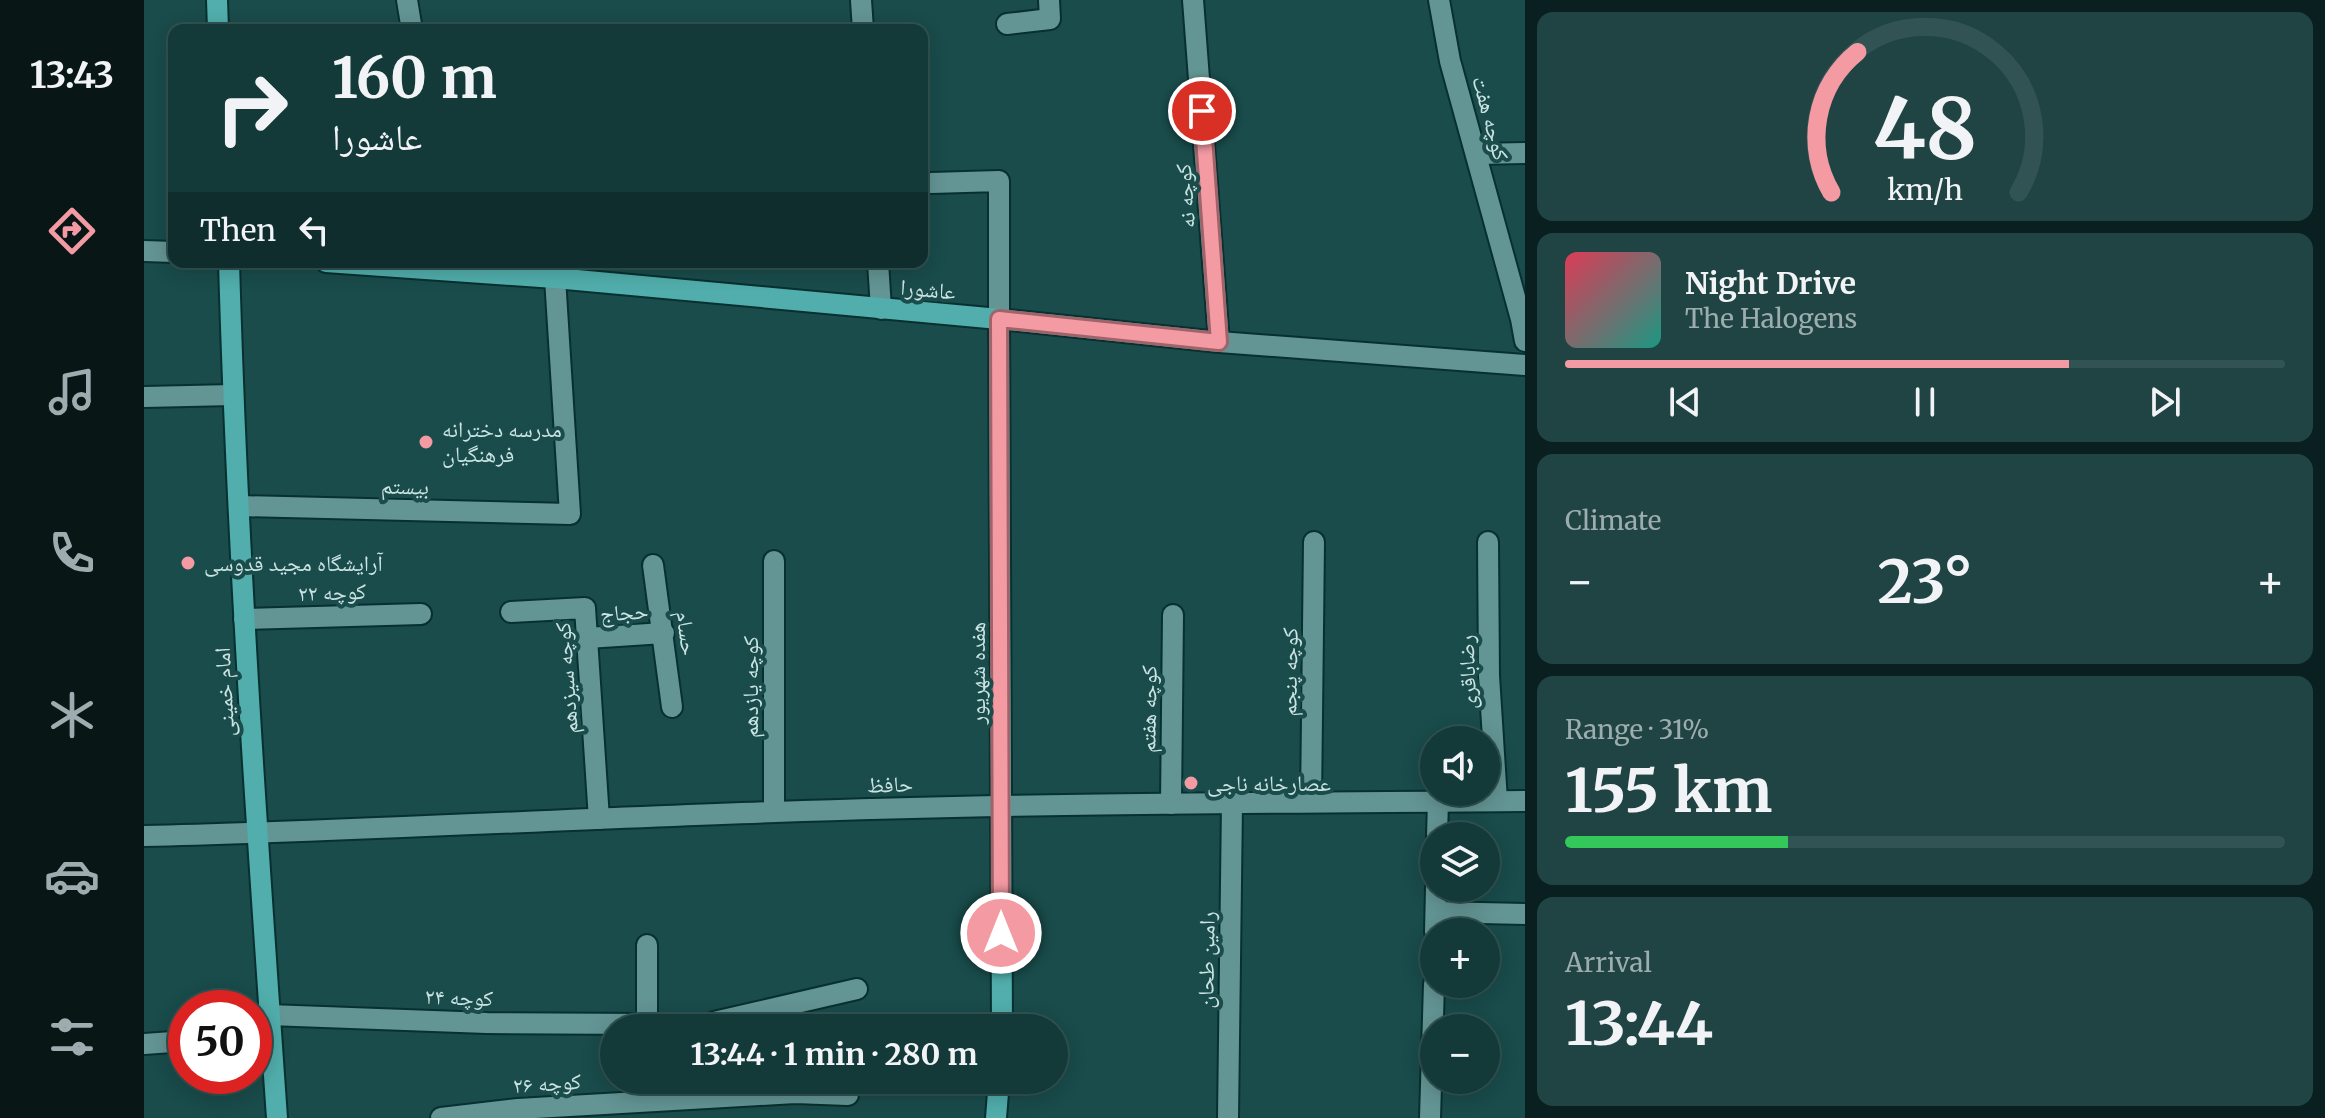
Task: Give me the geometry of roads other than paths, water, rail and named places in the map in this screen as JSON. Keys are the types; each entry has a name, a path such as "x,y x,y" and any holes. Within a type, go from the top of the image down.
{"main road":[{"path":"217,0 218,24"},
{"name":"امام خمینی","path":"229,268 244,619 267,990"},
{"name":"عاشورا","path":"456,268 999,319"},
{"name":"هفده شهریور","path":"999,319 1002,1014"},
{"name":"امام خمینی","path":"272,1091 277,1118"},
{"path":"996,1118 998,1094"}],"street":[{"path":"407,0 411,24"},
{"path":"861,0 863,24"},
{"path":"1007,24 1050,19 1049,0"},
{"name":"کوچه نه","path":"1193,0 1219,342"},
{"name":"کوچه هفت","path":"1439,0 1450,61 1521,304 1525,341"},
{"path":"1476,154 1525,153"},
{"path":"931,183 999,181 999,319"},
{"path":"144,251 168,252"},
{"path":"878,268 881,309"},
{"name":"بیستم","path":"239,506 570,514 555,278"},
{"name":"عاشورا","path":"999,319 1219,342 1525,365"},
{"path":"144,397 233,395"},
{"name":"کوچه پنجم","path":"1311,802 1314,542"},
{"name":"رضاباقری","path":"1488,542 1492,726"},
{"name":"کوچه یازدهم","path":"774,561 774,812"},
{"name":"حسام","path":"653,565 672,707"},
{"name":"کوچه سیزدهم","path":"511,612 585,608 599,819"},
{"name":"کوچه ۲۲","path":"244,619 421,614"},
{"name":"کوچه هفتم","path":"1171,804 1173,615"},
{"name":"حجاج","path":"587,638 664,633"},
{"name":"حافظ","path":"144,836 1001,805 1420,801"},
{"name":"حافظ","path":"1500,801 1525,801"},
{"name":"رامین طحان","path":"1228,1118 1232,803"},
{"path":"1480,918 1525,914"},
{"name":"کوچه ۲۴","path":"272,1015 487,1023 647,1024 647,945"},
{"path":"758,1014 857,989"},
{"path":"1430,1118 1434,998"},
{"path":"144,1044 168,1042"},
{"name":"کوچه ۲۶","path":"441,1118 665,1094"},
{"name":"کوچه ۲۶","path":"822,1094 848,1095"}],"place":[{"name":"مدرسه دخترانه فرهنگیان","path":"426,442"},
{"name":"آرایشگاه مجید قدوسی","path":"188,563"},
{"name":"عصارخانه ناجی","path":"1191,783"}]}
